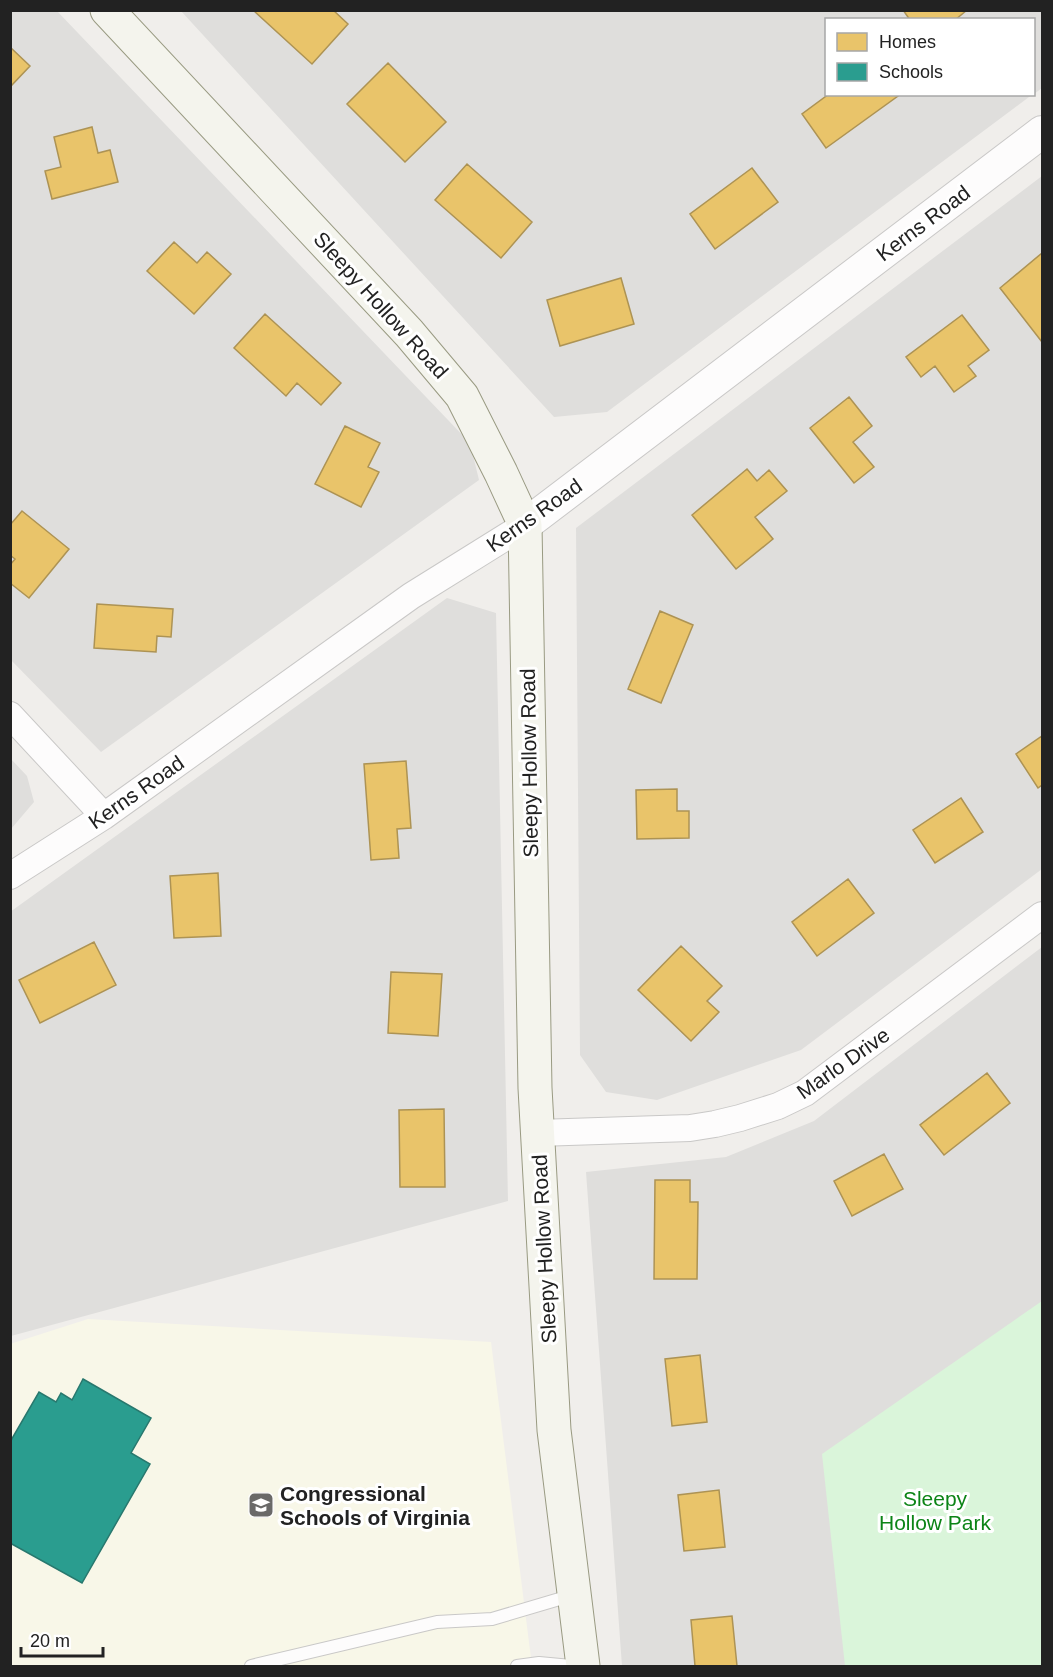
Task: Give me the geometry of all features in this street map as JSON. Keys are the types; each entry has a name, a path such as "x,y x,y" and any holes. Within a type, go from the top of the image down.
{"main road":[{"name":"Sleepy Hollow Road","path":"107,10 409,333 462,396 525,525 535,1088 554,1430 583,1666"}],"street":[{"name":"Kerns Road","path":"10,876 104,816 411,596 525,525 1042,132"},
{"path":"10,715 104,816"},
{"name":"Marlo Drive","path":"538,1133 690,1128 740,1118 778,1106 805,1093 1042,915"}],"lane":[{"path":"251,1666 437,1622 492,1619 574,1595"},
{"path":"517,1666 539,1664 571,1666"}],"shaded area":[{"path":"10,11 57,11 470,443 479,480 101,752 11,660"},
{"path":"181,11 1042,11 1042,88 1035,93 1035,18 825,18 825,96 1030,96 607,412 554,417"},
{"path":"1042,176 1042,869 801,1050 657,1100 606,1092 580,1055 576,528"},
{"path":"447,598 496,613 508,1201 11,1336 10,912"},
{"path":"11,759 27,776 34,802 11,829"},
{"path":"1042,947 1042,1348 916,1666 622,1666 586,1172 726,1157 814,1121"},
{"name":"Congressional Schools of Virginia","path":"88,1319 491,1342 532,1666 11,1666 10,1344"}],"green space":[{"name":"Sleepy Hollow Park","path":"1042,1301 1042,1666 845,1666 822,1454"}],"building: Homes":[{"path":"253,10 333,10 348,24 312,64"},
{"path":"903,10 967,10 957,18 909,18"},
{"path":"10,47 30,66 10,87"},
{"path":"388,63 446,122 405,162 347,104"},
{"path":"826,96 898,96 826,148 802,114"},
{"path":"92,127 98,153 110,150 118,182 52,199 45,171 61,167 54,137"},
{"path":"467,164 532,222 501,258 435,200"},
{"path":"752,168 778,202 715,249 690,214"},
{"path":"174,242 197,263 207,252 231,274 194,314 147,271"},
{"path":"1042,253 1042,342 1000,288"},
{"path":"621,278 634,324 560,346 547,300"},
{"path":"265,314 341,383 321,405 297,383 286,396 234,348"},
{"path":"962,315 989,350 968,366 976,376 954,392 935,366 921,377 906,357"},
{"path":"849,397 872,426 853,442 874,467 854,483 810,428"},
{"path":"345,426 380,443 368,467 379,472 361,507 315,484"},
{"path":"747,469 757,481 769,470 787,491 755,517 773,539 736,569 692,515"},
{"path":"22,511 69,549 29,598 10,583 10,565 15,559 10,555 10,525"},
{"path":"97,604 173,609 171,637 157,636 156,652 94,648"},
{"path":"660,611 693,625 661,703 628,689"},
{"path":"1042,736 1042,785 1038,788 1016,754"},
{"path":"406,761 411,828 397,829 399,858 371,860 364,764"},
{"path":"677,789 677,811 689,811 689,838 637,839 636,790"},
{"path":"961,798 983,832 935,863 913,830"},
{"path":"218,873 221,936 174,938 170,876"},
{"path":"848,879 874,913 817,956 792,922"},
{"path":"94,942 116,985 40,1023 19,980"},
{"path":"681,946 722,986 707,1001 719,1012 691,1041 638,990"},
{"path":"391,972 442,974 438,1036 388,1033"},
{"path":"987,1073 1010,1103 944,1155 920,1125"},
{"path":"444,1109 445,1187 400,1187 399,1110"},
{"path":"884,1154 903,1189 852,1216 834,1181"},
{"path":"655,1180 690,1180 690,1202 698,1202 697,1279 654,1279"},
{"path":"700,1355 707,1422 672,1426 665,1359"},
{"path":"719,1490 725,1547 684,1551 678,1495"},
{"path":"732,1616 737,1666 695,1666 691,1620"}],"building: Schools":[{"path":"83,1379 151,1418 131,1453 150,1464 82,1583 10,1543 10,1442 39,1392 56,1402 61,1393 72,1400"}],"place":[{"name":"Congressional Schools of Virginia","path":"261,1505"}]}
